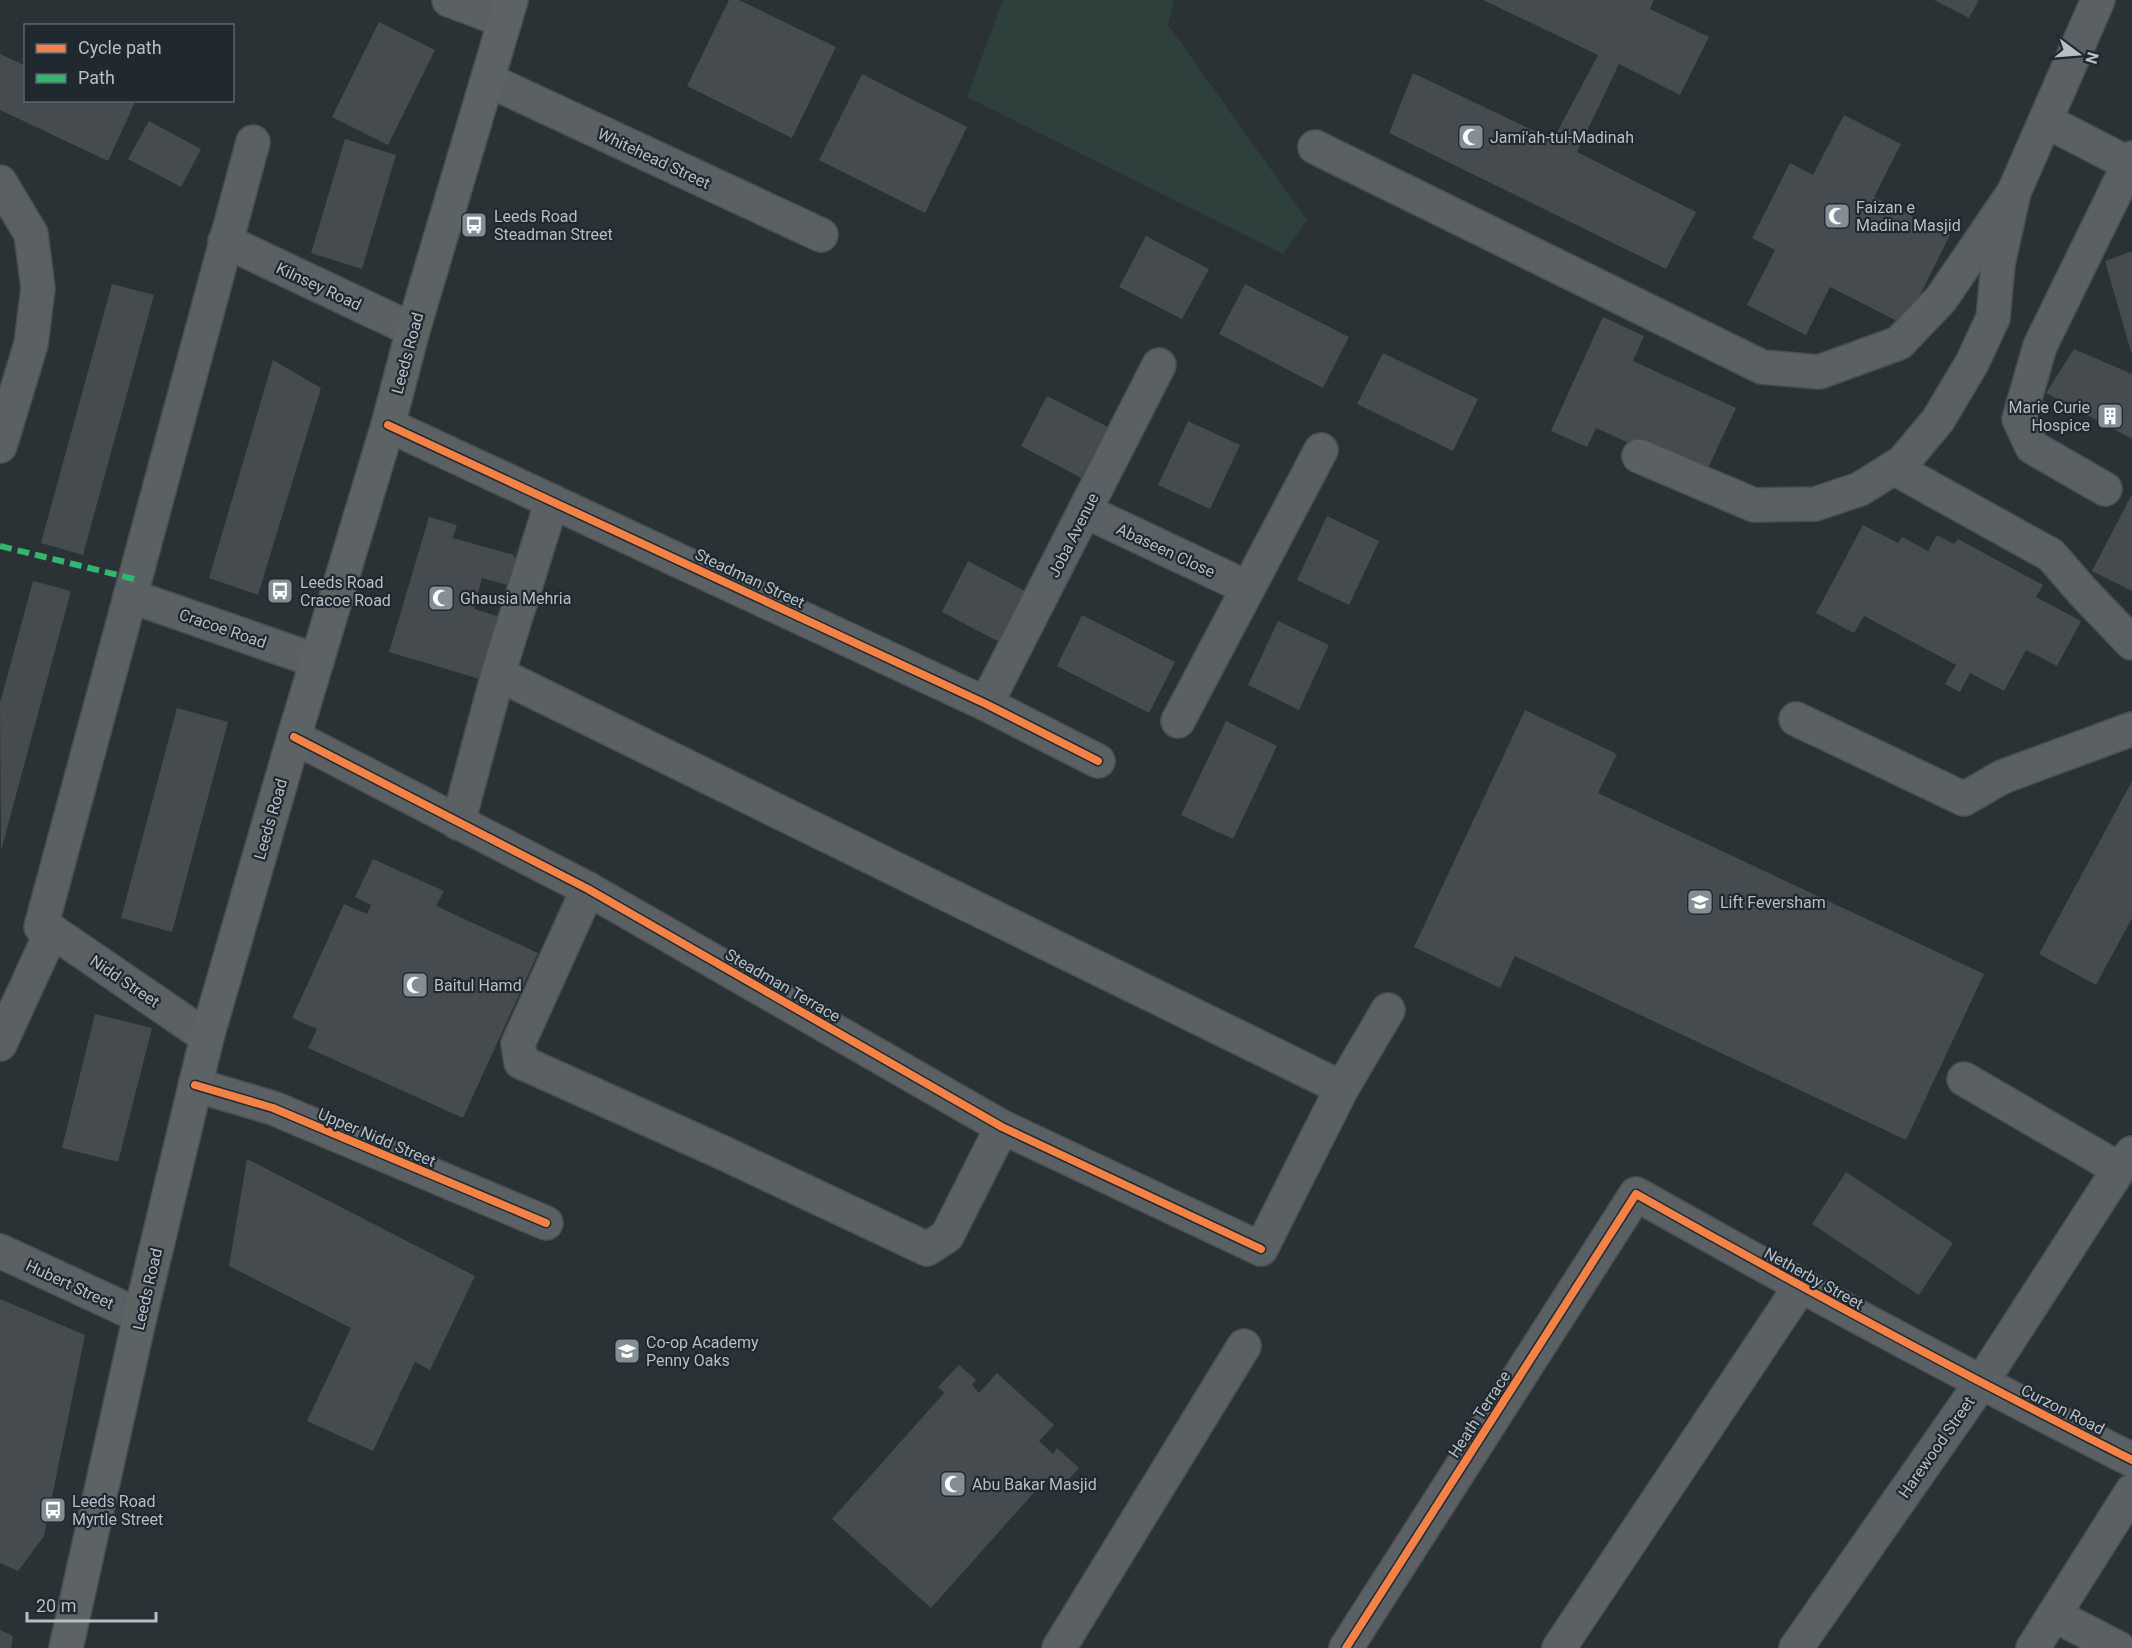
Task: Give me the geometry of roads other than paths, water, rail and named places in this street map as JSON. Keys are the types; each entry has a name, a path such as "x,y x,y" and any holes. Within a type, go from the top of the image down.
{"main road":[{"name":"Leeds Road","path":"71,1645 141,1316 207,1037 508,10"}],"street":[{"path":"449,0 508,10"},
{"path":"1315,147 1762,367 1819,372 1899,343 1941,298 2014,192 2098,0"},
{"name":"Whitehead Street","path":"488,80 821,235"},
{"path":"2046,121 2131,161 2040,346 2019,419 2032,447 2105,489"},
{"path":"0,1044 47,929 130,596 253,141"},
{"path":"0,182 31,234 38,288 31,344 0,446"},
{"path":"1639,456 1754,505 1815,504 1860,489 1903,462 1938,420 1972,363 1993,318 1998,264 2014,192"},
{"name":"Kilnsey Road","path":"225,241 413,330"},
{"name":"Joba Avenue","path":"986,704 1159,365"},
{"name":"Steadman Street","path":"388,425 986,704 1098,761"},
{"path":"1178,721 1321,450"},
{"path":"1894,468 2051,555 2132,643"},
{"path":"458,823 498,674 552,501"},
{"name":"Abaseen Close","path":"1085,512 1248,588"},
{"name":"Cracoe Road","path":"130,596 317,661"},
{"path":"498,674 1342,1088 1388,1010"},
{"path":"1796,719 1964,799 2002,777 2132,729"},
{"name":"Steadman Terrace","path":"294,738 588,889 1002,1127 1261,1249 1342,1088"},
{"path":"588,889 518,1044 521,1062 927,1249 947,1236 1002,1127"},
{"name":"Nidd Street","path":"47,929 207,1037"},
{"path":"1964,1079 2126,1161"},
{"name":"Upper Nidd Street","path":"195,1085 273,1108 546,1223"},
{"name":"Harewood Street","path":"1796,1648 1981,1383 2126,1161"},
{"name":"Netherby Street","path":"1636,1194 1800,1287 1981,1383"},
{"name":"Heath Terrace","path":"1346,1648 1636,1194"},
{"name":"Hubert Street","path":"0,1251 141,1316"},
{"path":"1559,1648 1800,1287"},
{"path":"1059,1648 1244,1346"},
{"name":"Curzon Road","path":"1981,1383 2132,1460"},
{"path":"2033,1648 2132,1491"},
{"path":"2054,1615 2118,1648"}],"place":[{"name":"Jami'ah-tul-Madinah","path":"1471,137"},
{"name":"Faizan e Madina Masjid","path":"1837,216"},
{"name":"Leeds Road Steadman Street","path":"474,225"},
{"name":"Marie Curie Hospice","path":"2110,416"},
{"name":"Leeds Road Cracoe Road","path":"280,591"},
{"name":"Ghausia Mehria","path":"441,598"},
{"name":"Lift Feversham","path":"1700,902"},
{"name":"Baitul Hamd","path":"415,985"},
{"name":"Co-op Academy Penny Oaks","path":"627,1351"},
{"name":"Abu Bakar Masjid","path":"953,1484"},
{"name":"Leeds Road Myrtle Street","path":"53,1510"}]}
